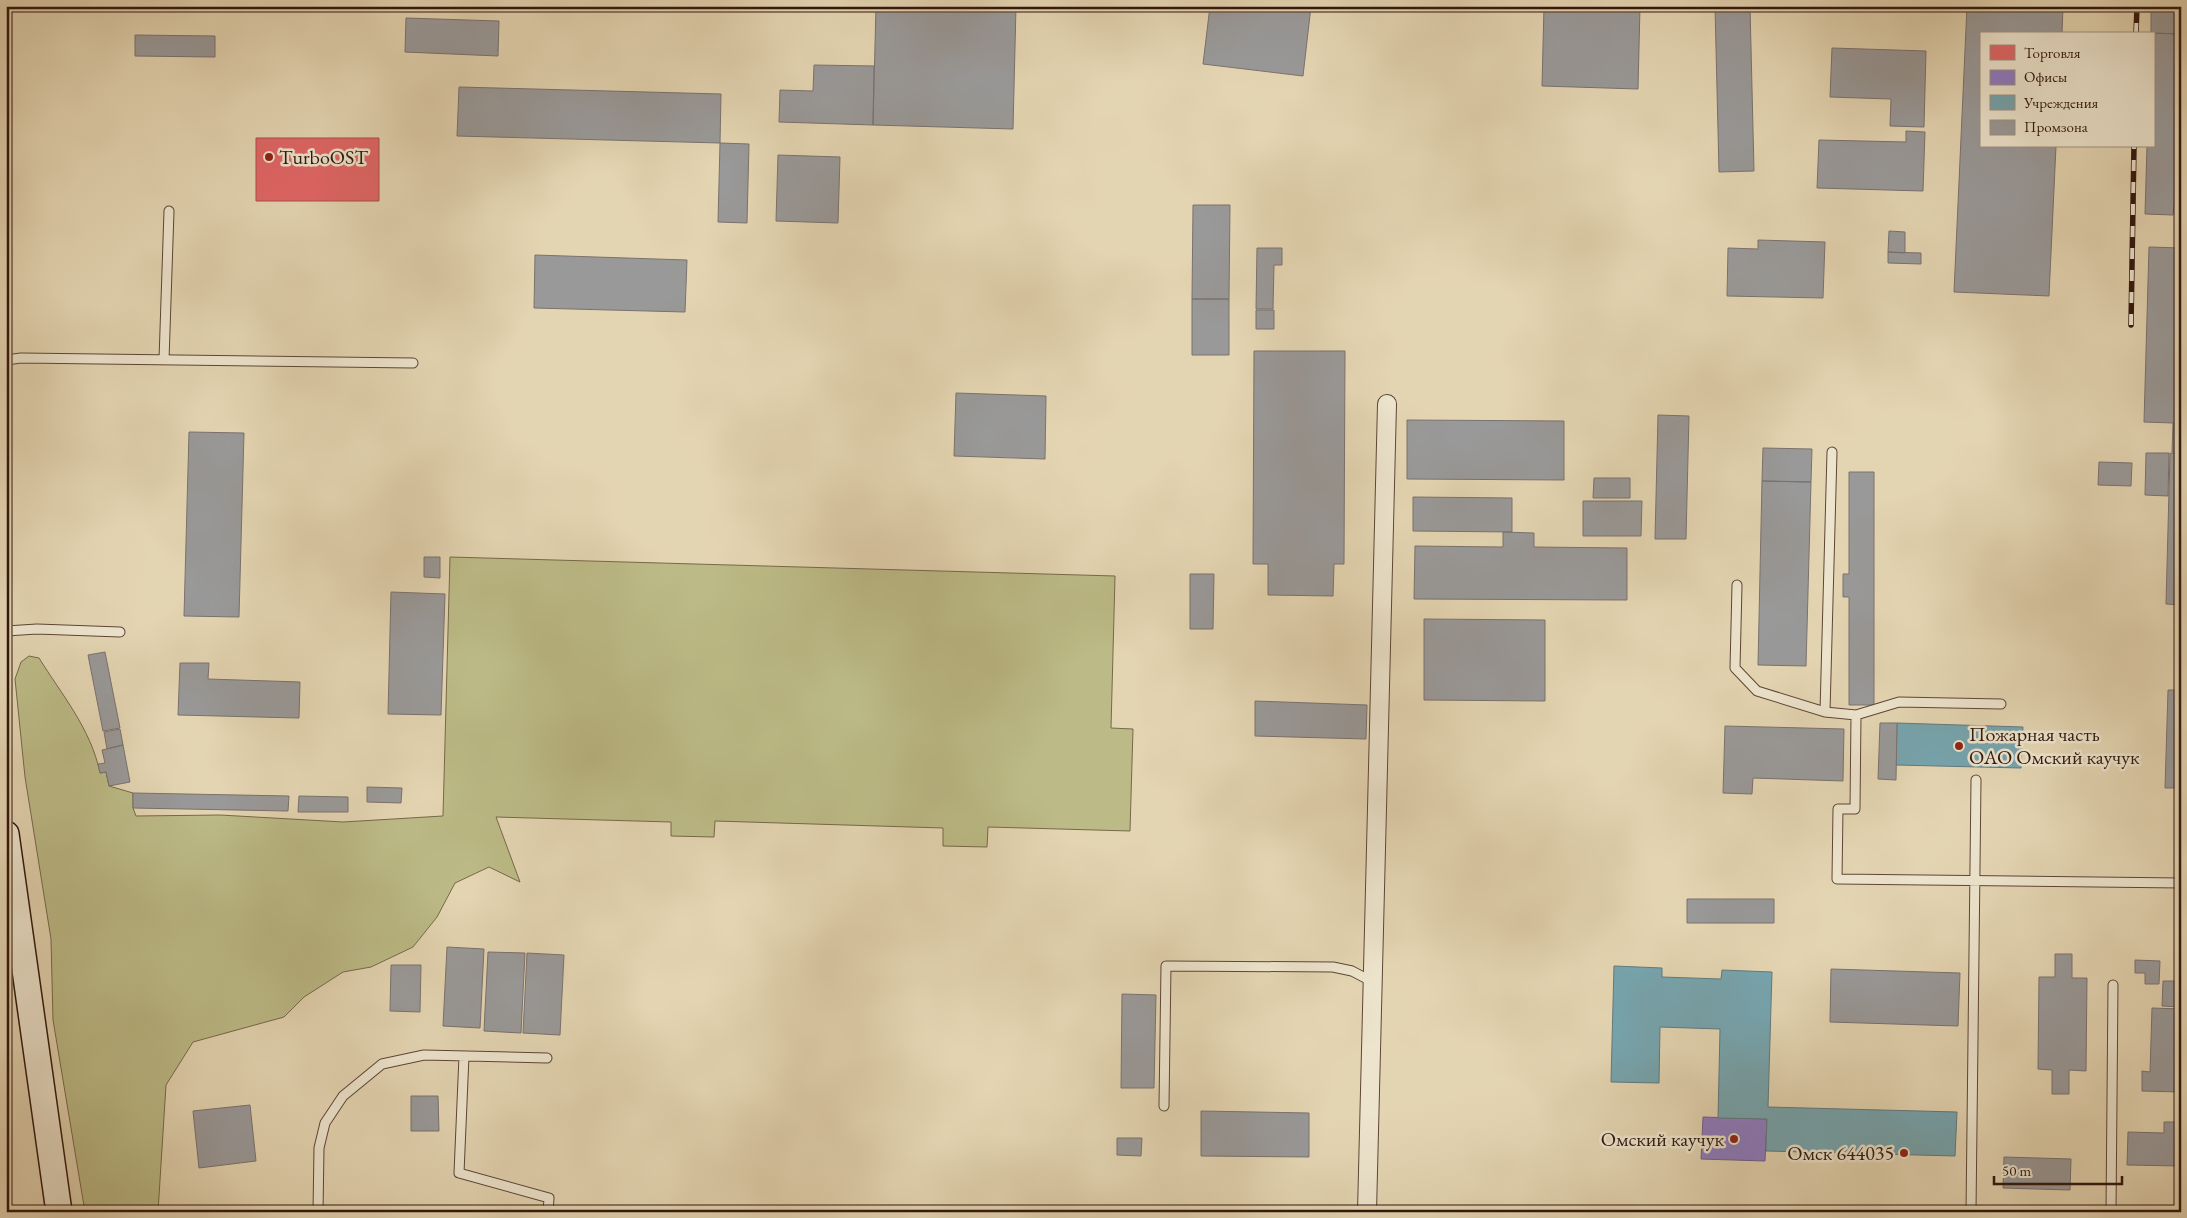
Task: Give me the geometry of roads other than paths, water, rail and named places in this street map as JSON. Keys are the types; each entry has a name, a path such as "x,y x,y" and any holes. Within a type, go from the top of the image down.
{"main road":[{"path":"6,834 59,1212"}],"street":[{"path":"1367,1212 1387,404"}],"lane":[{"path":"164,360 169,211"},
{"path":"6,360 21,358 413,364"},
{"path":"1825,712 1832,452"},
{"path":"1736,584 1735,668 1757,691 1825,712 1856,715 1899,702 2001,704"},
{"path":"6,631 37,629 120,632"},
{"path":"1856,715 1855,809 1838,809 1838,878 2181,883"},
{"path":"1971,1212 1976,780"},
{"path":"1164,1106 1166,966 1333,967 1352,971 1373,983"},
{"path":"2111,1212 2113,985"},
{"path":"318,1212 319,1148 326,1123 343,1096 382,1064 424,1055 547,1058"},
{"path":"464,1056 459,1173 549,1198 548,1212"},
{"path":"1617,1212 1732,1212"}],"railway":[{"path":"2136,32 2137,6"},
{"path":"2131,325 2134,148"}],"place":[{"name":"TurboOST","path":"269,157"},
{"name":"Пожарная часть ОАО Омский каучук","path":"1959,746"},
{"name":"Омский каучук","path":"1734,1139"},
{"name":"Омск 644035","path":"1904,1153"}]}
